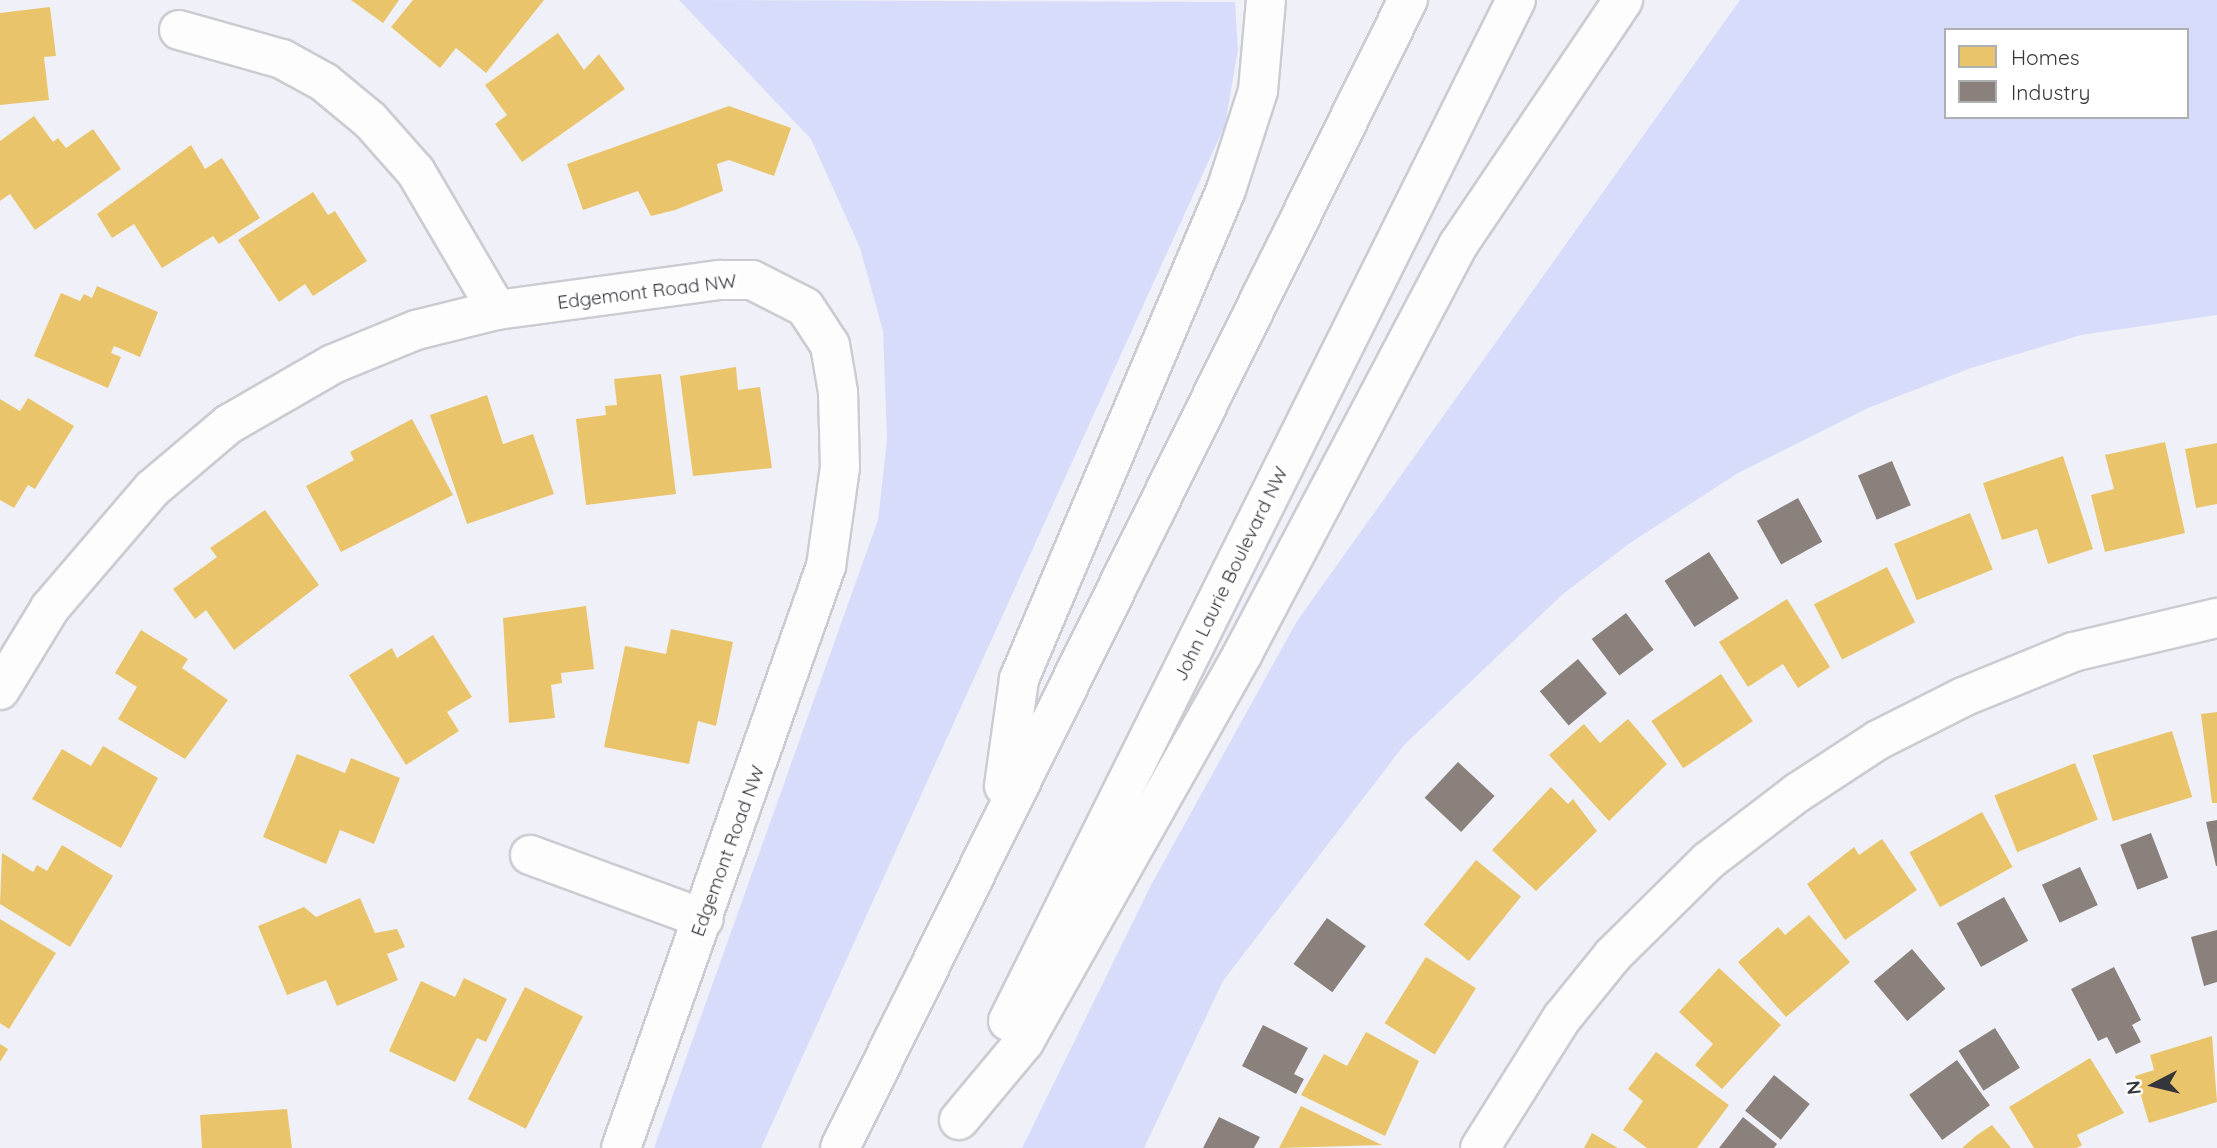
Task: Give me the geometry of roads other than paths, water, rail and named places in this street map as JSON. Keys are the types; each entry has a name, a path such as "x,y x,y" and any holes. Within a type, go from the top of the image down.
{"main road":[{"path":"999,819 1019,679 1226,190 1258,91 1266,0"},
{"path":"840,1148 999,819 1408,0"},
{"name":"John Laurie Boulevard NW","path":"952,1134 1516,0"},
{"path":"952,1134 1024,1042 1243,653 1458,245 1623,0"},
{"path":"179,30 282,58 324,82 370,120 424,183 497,310"},
{"name":"Edgemont Road NW","path":"0,690 50,608 99,544 220,431 333,364 416,330 497,310 752,280 805,307 830,345 840,467 826,566 704,919 621,1148"},
{"path":"1480,1148 1562,1018 1613,955 1708,861 1797,793 1878,740 1963,696 2073,652 2217,618"},
{"path":"530,855 704,919"}]}
